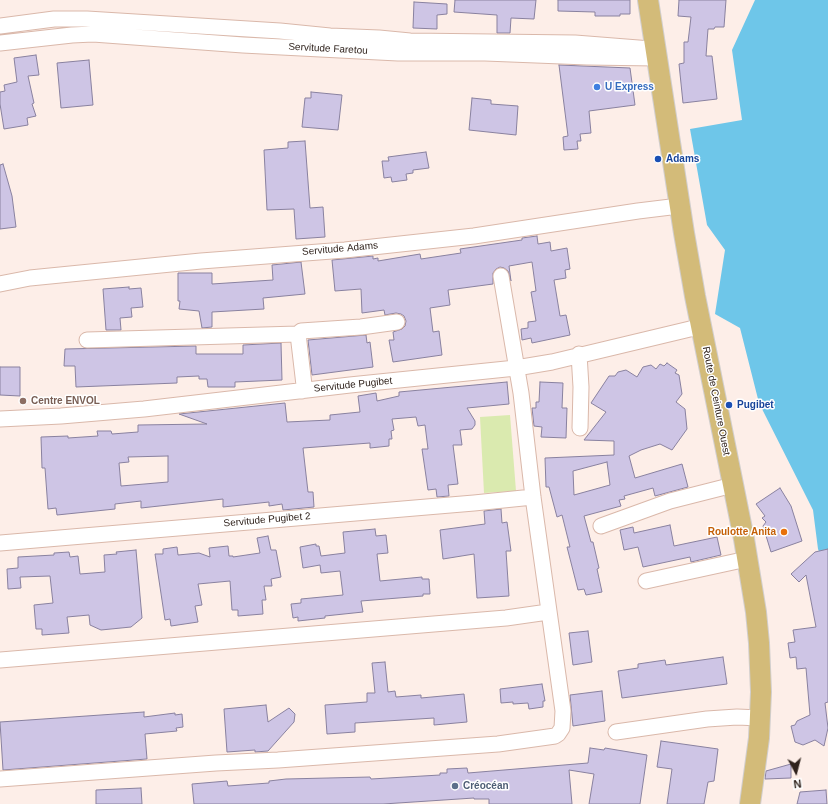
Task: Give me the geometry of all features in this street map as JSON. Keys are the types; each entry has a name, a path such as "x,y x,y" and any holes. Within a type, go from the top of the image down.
{"main road":[{"name":"Route de Ceinture Ouest","path":"648,0 679,206 756,612 761,692 756,761 750,804"}],"street":[{"name":"Servitude Faretou","path":"0,26 54,19 87,19 410,41 575,43 656,54"},
{"name":"Servitude Faretou","path":"0,43 92,34 243,45 398,53 485,53 587,57 656,54"},
{"name":"Servitude Adams","path":"0,284 30,278 201,261 344,250 474,236 679,206"},
{"path":"0,779 505,744 555,736 558,734 562,728 563,711 548,612 522,401 501,276"},
{"path":"87,340 298,334 301,331 306,330 361,327 397,322"},
{"name":"Servitude Pugibet","path":"0,419 61,416 144,409 516,368 552,362 579,354 701,327"},
{"path":"298,334 304,385 302,391"},
{"path":"579,354 581,387 580,428"},
{"path":"601,526 670,501 733,485"},
{"name":"Servitude Pugibet 2","path":"0,543 533,497"},
{"path":"646,581 747,559"},
{"path":"0,660 506,618 548,612"},
{"path":"616,732 707,719 737,717 760,718"}],"green space":[{"path":"510,415 516,491 484,493 480,417"}],"water":[{"path":"755,0 828,0 828,574 818,549 813,510 759,403 740,328 715,314 725,250 707,225 690,129 742,120 732,50"}],"building":[{"path":"455,0 536,0 534,19 511,18 510,33 497,33 497,15 454,12"},
{"path":"558,0 630,0 630,14 620,14 620,16 595,16 595,12 558,11"},
{"path":"679,0 726,0 724,27 708,29 706,56 712,56 717,99 683,103 679,64 684,63 684,42 688,42 691,17 678,16"},
{"path":"414,2 447,4 447,14 437,15 437,29 413,28"},
{"path":"36,55 39,75 28,76 34,103 32,104 36,116 27,118 28,125 4,129 0,104 0,92 5,91 4,85 17,82 14,58"},
{"path":"89,60 93,105 61,108 57,63"},
{"name":"U Express","path":"559,65 630,68 635,105 589,111 591,133 580,134 581,141 577,141 578,149 564,150 563,137 568,136"},
{"path":"311,92 342,95 338,130 302,127 305,98 311,98"},
{"path":"472,98 491,100 491,104 518,106 516,135 469,130"},
{"path":"305,141 310,208 323,207 325,237 296,239 294,209 267,210 264,150 288,148 288,142"},
{"path":"426,152 429,168 413,170 413,173 406,174 407,180 392,182 391,177 384,178 382,161 389,161 388,157"},
{"path":"3,164 12,196 16,227 0,229 0,165"},
{"path":"537,236 538,244 550,242 551,251 567,248 570,269 565,270 566,278 554,280 560,316 566,315 570,335 532,343 531,338 522,340 521,329 528,328 528,322 536,321 531,292 536,291 532,262 509,266 511,281 508,271 500,267 493,273 493,284 448,290 450,305 430,308 433,332 439,331 442,355 393,362 389,340 394,340 393,332 402,329 405,326 406,321 404,316 396,313 385,315 384,310 362,313 361,289 335,291 332,260 373,256 373,259 378,258 378,261 420,254 421,259 461,253 460,249 522,240 522,238"},
{"path":"301,262 305,294 263,298 264,309 212,312 212,327 202,328 199,311 179,309 180,301 178,301 178,273 212,273 212,284 273,280 272,265"},
{"path":"129,287 129,289 141,288 143,307 131,308 132,317 120,318 121,330 106,330 103,289"},
{"path":"366,335 367,343 370,342 373,367 312,375 308,340"},
{"path":"281,343 282,380 235,382 235,387 208,387 207,379 199,379 199,376 177,377 177,383 76,387 75,366 64,366 65,349 196,346 196,354 243,354 243,345"},
{"path":"667,363 677,370 675,373 679,375 682,394 676,402 685,409 687,429 672,450 660,444 641,450 629,456 635,478 682,464 688,487 655,496 653,488 624,496 625,499 619,500 621,506 584,516 591,542 593,542 599,568 597,569 602,592 586,595 584,589 578,590 567,547 570,547 562,515 557,517 549,487 546,487 545,458 614,455 614,441 584,440 606,412 591,403 609,376 615,376 618,372 626,370 637,377 643,367 651,365 656,369 660,364 664,366","holes":["607,462 610,485 574,495 573,471"]},
{"path":"0,367 20,367 20,396 0,395"},
{"path":"507,382 509,404 467,408 475,421 475,425 472,429 460,430 462,445 453,445 458,484 448,485 449,496 437,497 436,489 428,490 422,449 428,449 425,425 418,426 416,417 392,419 394,430 391,431 392,439 389,439 389,446 370,448 370,443 303,448 308,492 313,492 314,507 283,510 282,504 269,506 269,502 223,507 223,499 141,508 141,501 115,504 115,509 57,515 56,508 48,509 45,468 42,468 41,437 68,436 68,438 98,436 97,431 111,431 112,434 138,432 138,425 207,424 179,414 285,403 287,422 330,420 330,415 360,412 358,396 376,393 377,401 399,396 399,392","holes":["168,456 168,482 121,486 119,463 129,462 128,457"]},
{"path":"540,382 563,383 562,408 567,408 566,438 541,437 542,427 534,426 532,408 536,408 536,402 539,402"},
{"path":"780,488 791,506 802,541 771,552 763,526 766,522 762,518 765,516 756,504"},
{"path":"501,509 502,523 507,522 511,551 506,551 509,596 477,598 474,554 443,559 440,530 485,524 484,511"},
{"path":"670,525 674,546 717,537 721,555 691,562 690,557 643,567 638,547 624,550 620,530 633,527 634,533"},
{"path":"375,529 376,536 386,535 388,553 377,554 380,581 422,577 422,579 429,579 430,594 423,594 423,596 361,601 363,612 325,616 325,618 298,621 298,617 293,618 291,604 301,603 301,599 343,595 340,571 321,573 320,565 303,568 300,547 316,544 316,546 319,546 321,556 345,553 343,532"},
{"path":"268,536 271,550 276,550 281,577 271,579 272,586 264,586 266,600 262,600 263,614 238,616 238,610 232,610 230,581 198,584 202,605 195,606 198,622 171,626 170,619 165,620 155,554 163,554 163,549 177,547 178,555 199,553 210,557 209,548 228,546 229,556 233,557 260,553 257,538"},
{"path":"828,549 828,702 825,703 828,728 824,746 815,740 803,745 795,742 791,726 795,725 797,721 810,715 806,668 797,669 796,657 790,658 788,643 795,642 793,630 816,627 806,575 799,582 791,574 815,552"},
{"path":"136,550 142,618 131,627 101,630 90,625 89,615 67,617 69,633 42,635 42,629 36,629 34,605 53,603 50,576 20,577 21,588 8,589 7,569 18,568 18,557 54,555 54,553 69,552 70,557 78,556 80,574 105,572 104,555"},
{"path":"588,631 592,662 573,665 569,633"},
{"path":"723,657 727,684 622,698 618,671 638,668 638,664 665,660 666,665"},
{"path":"385,662 388,692 395,691 396,697 421,695 421,698 464,694 467,722 434,725 434,718 355,723 355,732 327,734 325,705 367,702 367,693 375,693 372,663"},
{"path":"542,684 545,701 543,701 543,707 529,709 528,703 501,703 500,689"},
{"path":"602,691 605,721 573,726 570,695"},
{"path":"266,705 268,722 289,708 295,714 294,722 268,751 255,752 255,750 227,752 224,709"},
{"path":"144,712 144,717 175,713 175,715 182,714 183,727 176,728 177,731 145,734 147,759 3,770 0,722"},
{"path":"661,741 718,749 714,781 708,782 704,804 667,804 672,769 657,767"},
{"path":"590,748 604,750 605,748 647,755 640,804 589,804 594,774 569,770 572,804 489,804 489,799 474,798 383,804 194,804 192,784 227,781 228,786 269,783 269,781 286,779 370,777 371,779 440,775 440,773 447,773 447,769 467,768 468,773 588,763"},
{"path":"791,764 791,778 765,779 766,771"},
{"path":"141,788 142,804 96,804 96,790"},
{"path":"826,790 827,804 797,804 800,792"}],"place":[{"name":"U Express","path":"597,87"},
{"name":"Adams","path":"658,159"},
{"name":"Centre ENVOL","path":"23,401"},
{"name":"Pugibet","path":"729,405"},
{"name":"Roulotte Anita","path":"784,532"},
{"name":"Créocéan","path":"455,786"}]}
